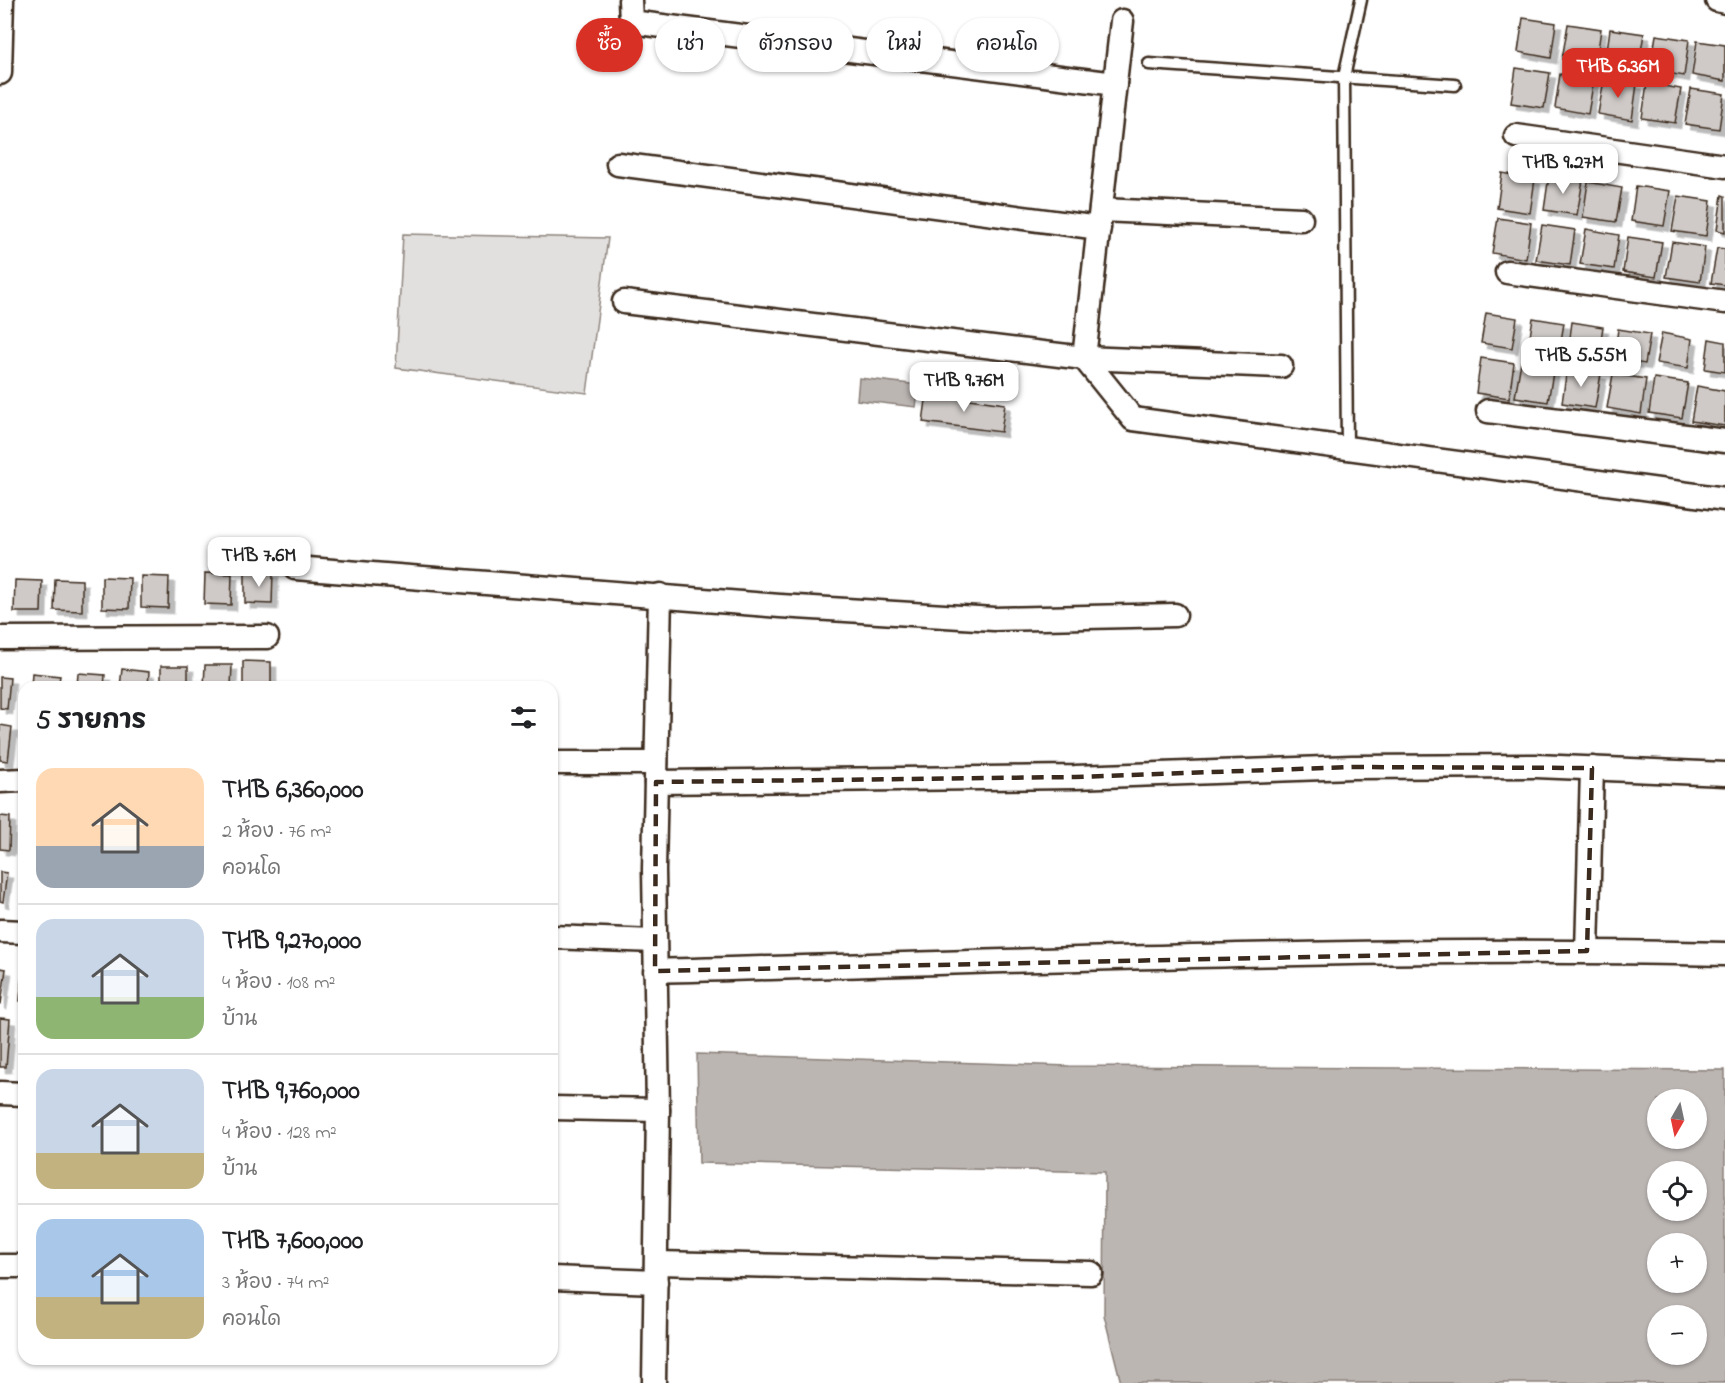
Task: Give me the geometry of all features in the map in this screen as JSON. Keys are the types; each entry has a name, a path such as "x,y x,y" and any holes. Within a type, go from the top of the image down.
{"street":[{"path":"0,73 2,0"},
{"path":"630,0 631,22 1115,84"},
{"path":"1717,0 1725,2"},
{"path":"1122,21 1084,358 1133,419 1725,499"},
{"path":"1516,136 1725,166"},
{"path":"618,164 1100,219 1301,219"},
{"path":"1507,272 1725,302"},
{"path":"624,302 1084,358 1281,366"},
{"path":"1488,411 1725,441"},
{"path":"296,568 780,606 994,619 1175,615"},
{"path":"654,1383 658,1110 654,941 660,595"},
{"path":"0,638 267,637"},
{"path":"558,764 656,773 1075,777 1352,767 1592,768 1725,774"},
{"path":"1587,951 1592,768"},
{"path":"0,781 18,780"},
{"path":"0,932 18,932"},
{"path":"558,937 654,941"},
{"path":"655,971 1157,958 1587,951 1725,954"},
{"path":"0,1093 18,1094"},
{"path":"558,1108 658,1110"},
{"path":"0,1266 18,1266"},
{"path":"558,1278 656,1273 1091,1273"}],"lane":[{"path":"1347,449 1344,77 1361,0"},
{"path":"1149,64 1455,85"}],"highlighted area":[{"path":"1352,767 1592,768 1587,951 655,971 656,782 1075,777"}],"shaded area":[{"path":"403,234 608,238 587,393 396,368"},
{"path":"859,378 919,385 916,407 857,400"},
{"path":"697,1054 1069,1066 1725,1070 1725,1383 1121,1383 1104,1315 1105,1172 699,1163"}],"building":[{"path":"1523,18 1556,23 1551,58 1518,52"},
{"path":"1568,24 1601,29 1596,64 1562,59"},
{"path":"1610,29 1644,34 1638,69 1605,64"},
{"path":"1656,35 1689,40 1684,76 1650,70"},
{"path":"1697,41 1725,45 1725,81 1692,75"},
{"path":"1516,68 1550,73 1544,108 1511,103"},
{"path":"1560,74 1594,79 1588,114 1555,108"},
{"path":"1604,79 1637,84 1632,120 1598,114"},
{"path":"1647,83 1681,89 1675,123 1642,118"},
{"path":"1691,89 1724,94 1719,129 1685,124"},
{"path":"1502,173 1535,179 1530,213 1497,208"},
{"path":"1549,175 1583,180 1577,215 1544,210"},
{"path":"1588,182 1622,188 1616,222 1583,217"},
{"path":"1636,186 1670,191 1664,226 1631,221"},
{"path":"1722,195 1725,196 1725,232 1717,230"},
{"path":"1678,196 1711,201 1706,236 1672,231"},
{"path":"1498,218 1531,223 1526,259 1492,253"},
{"path":"1542,225 1575,230 1570,265 1536,260"},
{"path":"1586,229 1619,235 1614,269 1580,264"},
{"path":"1628,237 1662,242 1656,277 1623,272"},
{"path":"1672,242 1705,247 1700,282 1666,277"},
{"path":"1717,248 1725,249 1725,285 1711,283"},
{"path":"1486,313 1517,318 1512,348 1481,343"},
{"path":"1533,318 1564,323 1559,353 1528,348"},
{"path":"1572,322 1603,327 1598,357 1568,352"},
{"path":"1618,329 1650,334 1645,364 1614,359"},
{"path":"1662,333 1692,339 1688,368 1656,363"},
{"path":"1709,339 1725,342 1725,372 1705,369"},
{"path":"1481,358 1514,363 1509,398 1476,393"},
{"path":"1521,362 1554,367 1548,402 1515,397"},
{"path":"1567,368 1601,374 1595,408 1562,403"},
{"path":"1613,374 1646,379 1641,414 1607,408"},
{"path":"1654,378 1688,383 1682,418 1649,413"},
{"path":"1697,386 1725,391 1725,426 1691,421"},
{"path":"927,393 1005,404 1001,432 923,422"},
{"path":"245,572 273,572 272,604 245,603"},
{"path":"205,573 232,574 231,605 204,604"},
{"path":"141,576 169,577 168,608 141,607"},
{"path":"102,577 130,578 129,609 102,608"},
{"path":"55,579 82,580 82,611 54,610"},
{"path":"15,580 42,581 41,612 14,612"},
{"path":"243,661 271,662 271,681 243,681"},
{"path":"205,665 232,665 231,681 204,681"},
{"path":"161,666 188,666 188,681 161,681"},
{"path":"122,669 149,672 148,681 121,681"},
{"path":"32,673 60,676 59,681 31,681"},
{"path":"78,673 105,675 104,681 77,681"},
{"path":"0,677 10,678 7,709 0,708"},
{"path":"0,725 12,727 8,761 0,760"},
{"path":"0,816 10,817 9,850 0,849"},
{"path":"0,872 7,873 3,902 0,901"},
{"path":"0,968 6,969 1,1004 0,1004"},
{"path":"0,1018 10,1019 6,1067 0,1067"}]}
